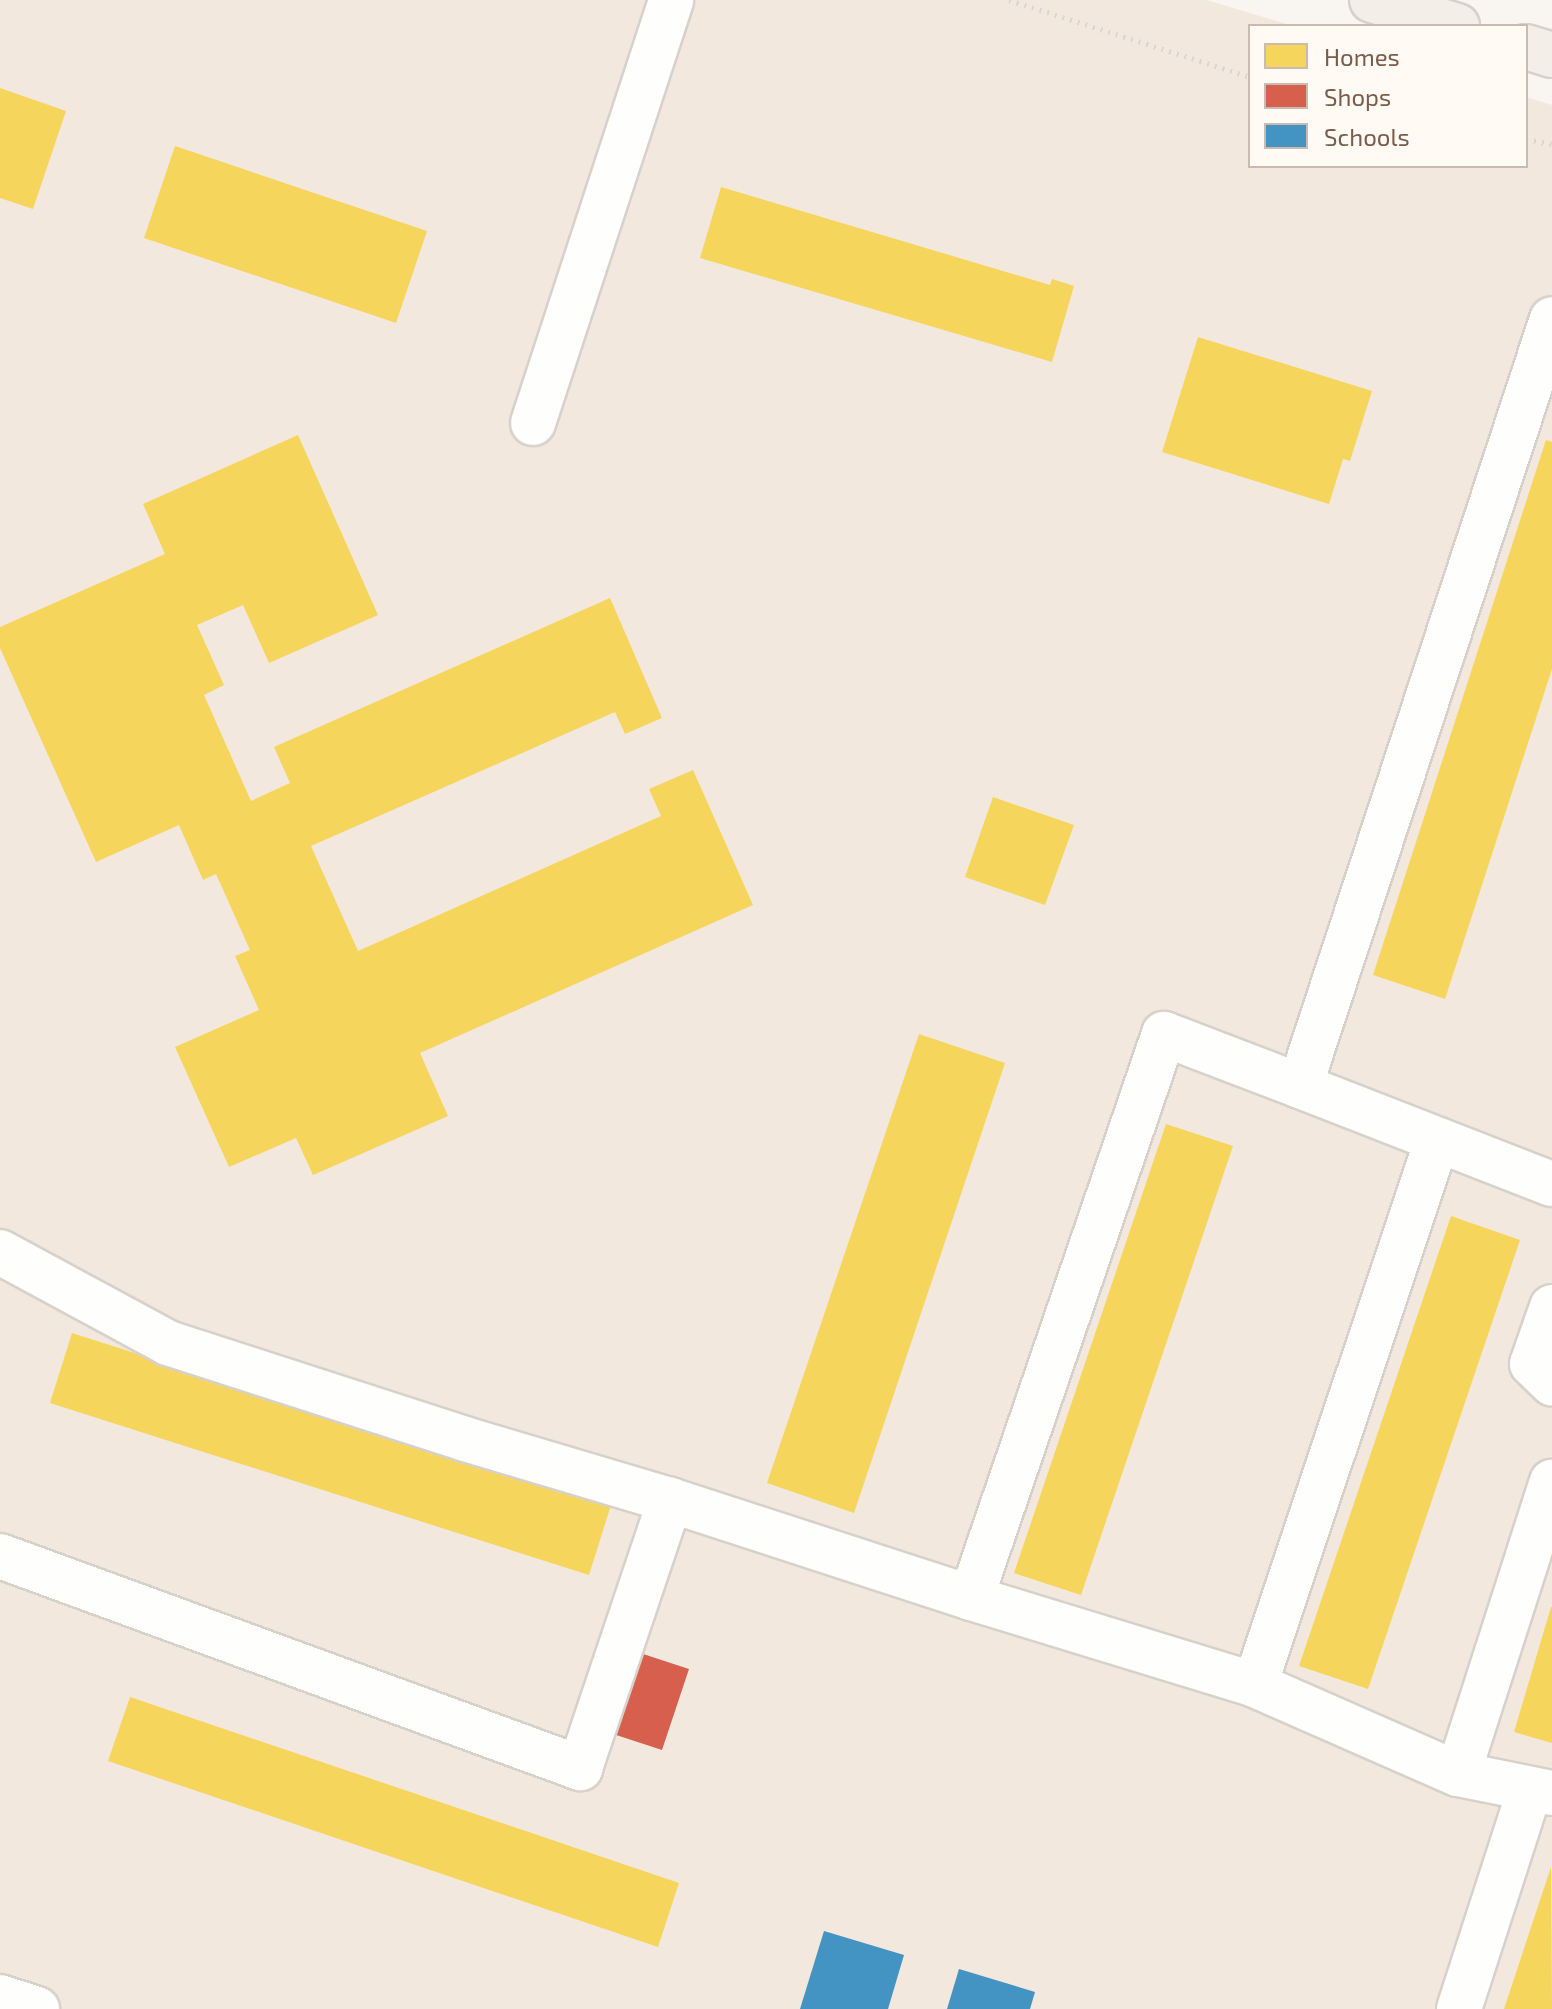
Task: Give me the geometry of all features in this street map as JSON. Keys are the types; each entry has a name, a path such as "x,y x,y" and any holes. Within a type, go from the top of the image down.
{"main road":[{"path":"1372,0 1450,24"},
{"path":"1528,48 1552,55"}],"lane":[{"path":"533,423 671,0"},
{"path":"1300,1086 1552,319"},
{"path":"971,1598 1164,1034 1552,1184"},
{"path":"1255,1685 1437,1140"},
{"path":"0,1252 168,1343 465,1439 670,1500 971,1598 1255,1685 1458,1774 1541,1791 1459,2009"},
{"path":"1552,1307 1532,1364 1552,1383"},
{"path":"1458,1774 1552,1482"},
{"path":"0,1556 580,1768 670,1500"},
{"path":"0,1997 37,2009"}],"path":[{"path":"1009,0 1248,76"},
{"path":"1528,139 1552,144"}],"shaded area":[{"path":"0,0 1207,0 1286,24 1248,24 1248,168 1528,168 1528,98 1552,105 1552,2009 0,2009"}],"building: Homes":[{"path":"0,88 66,111 33,209 0,198"},
{"path":"175,146 427,231 396,323 144,238"},
{"path":"721,187 1050,285 1052,279 1074,286 1052,362 700,258"},
{"path":"1198,337 1372,391 1350,461 1343,459 1329,504 1162,452"},
{"path":"298,435 378,615 269,663 243,605 197,625 224,685 204,695 251,801 290,783 274,747 610,598 662,718 625,734 615,712 311,846 358,951 661,816 649,789 693,770 753,905 420,1053 448,1116 313,1175 296,1138 229,1167 175,1047 259,1010 235,956 250,950 216,874 203,880 179,825 96,862 0,648 0,627 165,554 143,504"},
{"path":"1546,440 1552,442 1552,669 1445,999 1373,975"},
{"path":"993,797 1074,825 1045,905 965,877"},
{"path":"919,1034 1005,1063 854,1513 767,1483"},
{"path":"1166,1124 1233,1146 1081,1595 1014,1573"},
{"path":"1451,1216 1520,1240 1368,1689 1299,1666"},
{"path":"72,1333 611,1505 589,1575 50,1403"},
{"path":"1552,1607 1552,1743 1514,1732"},
{"path":"130,1697 679,1883 658,1947 108,1761"},
{"path":"1551,1867 1552,2009 1504,2009"}],"building: Shops":[{"path":"637,1652 689,1669 662,1750 610,1733"}],"building: Schools":[{"path":"824,1931 904,1955 888,2009 800,2009"},
{"path":"959,1969 1035,1992 1030,2009 947,2009"}]}
